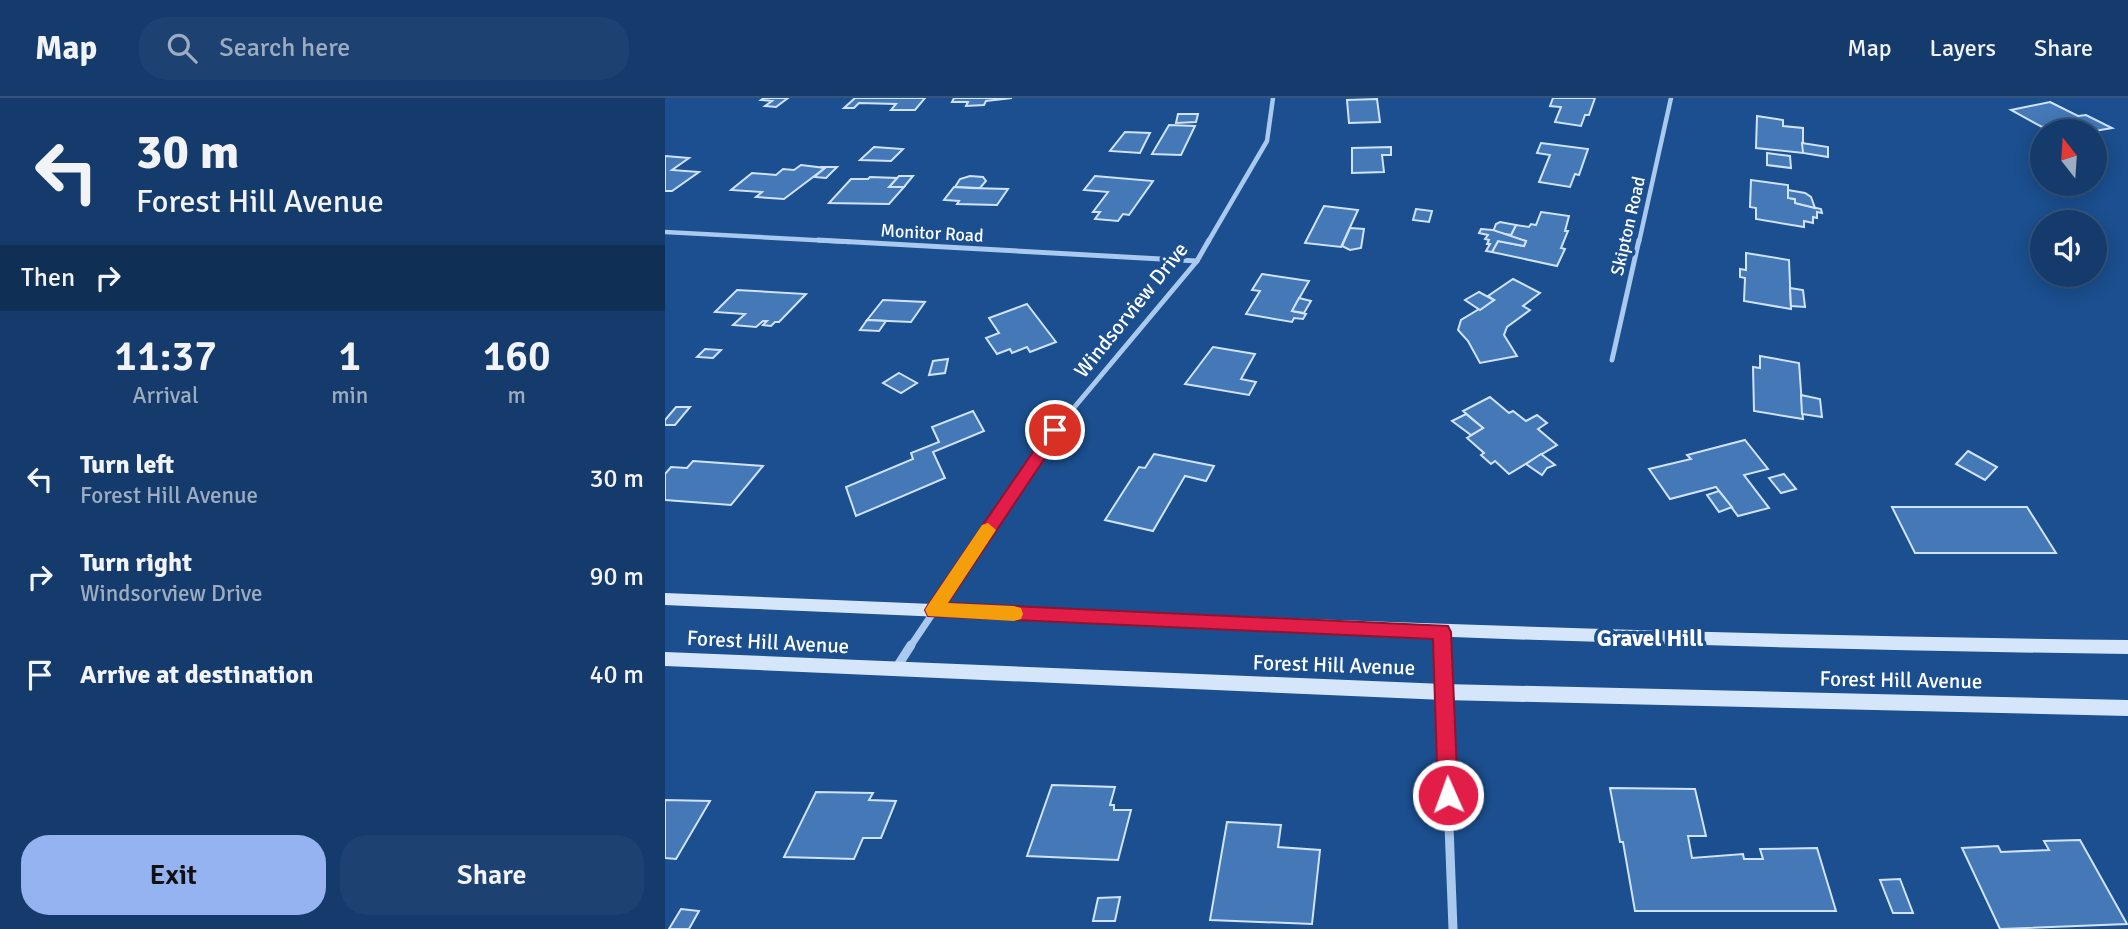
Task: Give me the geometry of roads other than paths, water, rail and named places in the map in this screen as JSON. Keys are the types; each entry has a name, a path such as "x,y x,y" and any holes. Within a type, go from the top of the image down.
{"main road":[{"name":"Forest Hill Avenue","path":"665,599 1442,632 1863,644 2128,647"},
{"name":"Forest Hill Avenue","path":"665,659 1444,692 2128,708"}],"street":[{"name":"Windsorview Drive","path":"894,670 1055,430 1197,261 1267,141 1273,98"},
{"name":"Skipton Road","path":"1612,360 1671,98"},
{"name":"Monitor Road","path":"665,232 1197,261"},
{"path":"1442,632 1453,929"}],"district":[{"name":"Gravel Hill","path":"1650,638"}]}
